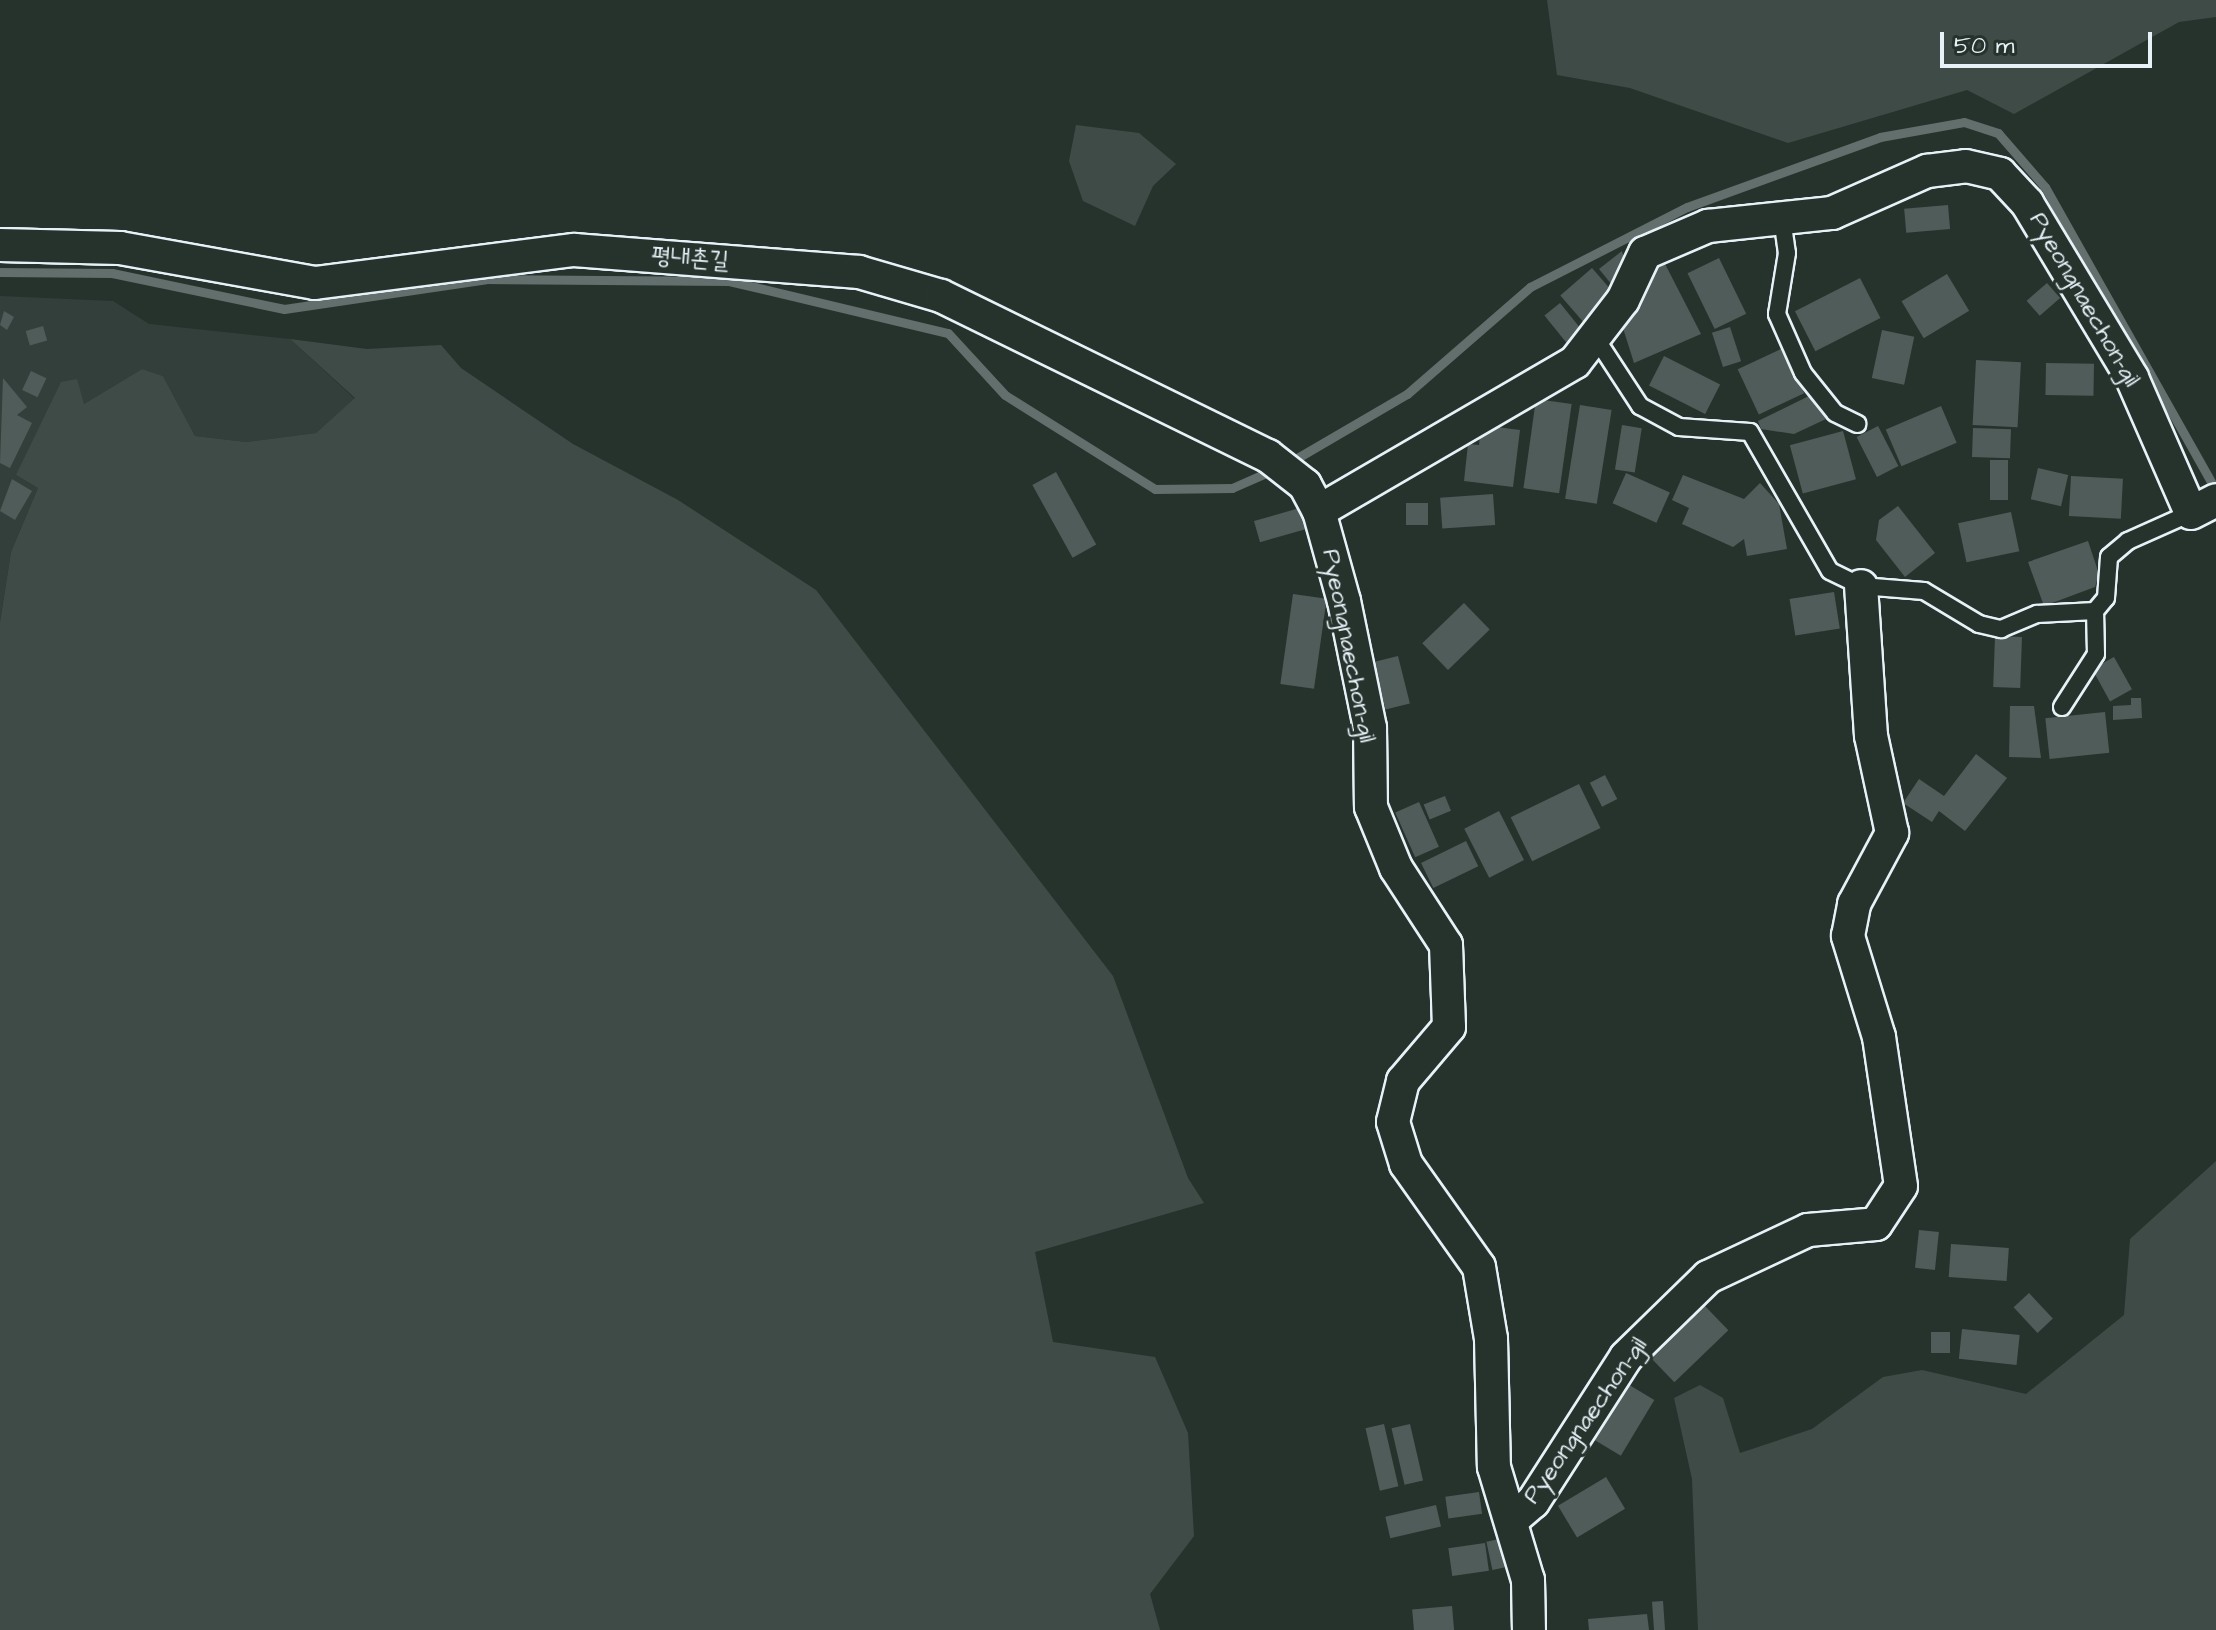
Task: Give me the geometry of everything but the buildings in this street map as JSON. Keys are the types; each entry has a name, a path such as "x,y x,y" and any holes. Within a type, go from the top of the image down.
{"street":[{"name":"Pyeongnaechon-gil","path":"1529,1630 1528,1580 1494,1467 1491,1339 1479,1267 1406,1164 1393,1122 1403,1081 1449,1027 1446,945 1396,868 1371,807 1370,728 1312,498 1575,362 1597,340 1645,253 1708,226 1832,213 1927,171 1966,166 2000,174 2027,203 2107,331 2204,506"},
{"name":"평내촌길","path":"0,245 120,248 315,283 574,250 859,272 941,296 1268,456 1312,498"},
{"name":"Pyeongnaechon-gil","path":"1512,1520 1533,1502 1626,1357 1708,1277 1808,1230 1876,1224 1901,1186 1879,1037 1848,936 1854,904 1892,833 1871,736 1861,586"}],"lane":[{"path":"1782,218 1787,253 1777,314 1803,373 1835,413 1858,424"},
{"path":"1597,340 1640,406 1679,427 1750,432 1830,571 1861,586 1924,591 1979,624 2001,629 2037,614 2095,611"},
{"name":"Pyeongnaechon-gil","path":"2062,707 2096,654 2095,611 2106,598 2109,557 2204,506"}],"shaded area":[{"path":"1547,0 2216,0 2216,17 2179,22 2014,114 1967,90 1788,143 1630,88 1557,75"},
{"path":"1076,125 1139,133 1176,164 1153,186 1135,226 1083,201 1069,161"},
{"path":"0,296 113,301 149,324 290,339 355,399 316,433 246,442 195,436 163,376 142,369 84,404 16,475 38,488 11,552 0,621"},
{"path":"290,339 367,349 441,345 461,368 573,444 678,500 816,590 1113,976 1188,1178 1204,1203 1035,1252 1053,1342 1155,1357 1188,1433 1194,1536 1150,1594 1160,1630 0,1630 0,622 11,552 38,488 16,475 61,382 77,379 84,404 142,369 163,376 195,436 246,442 316,433 355,398"},
{"path":"2216,1161 2216,1630 1698,1630 1692,1479 1674,1398 1700,1385 1723,1398 1740,1453 1812,1429 1883,1377 1922,1370 2026,1394 2124,1315 2130,1239"}],"waterway":[{"path":"1287,464 1407,394 1530,287 1687,207 1880,137 1964,122 1998,133 2045,187 2216,490"},
{"path":"0,272 112,273 284,309 486,279 729,281 948,333 1005,395 1155,489 1232,488 1273,470"}]}
